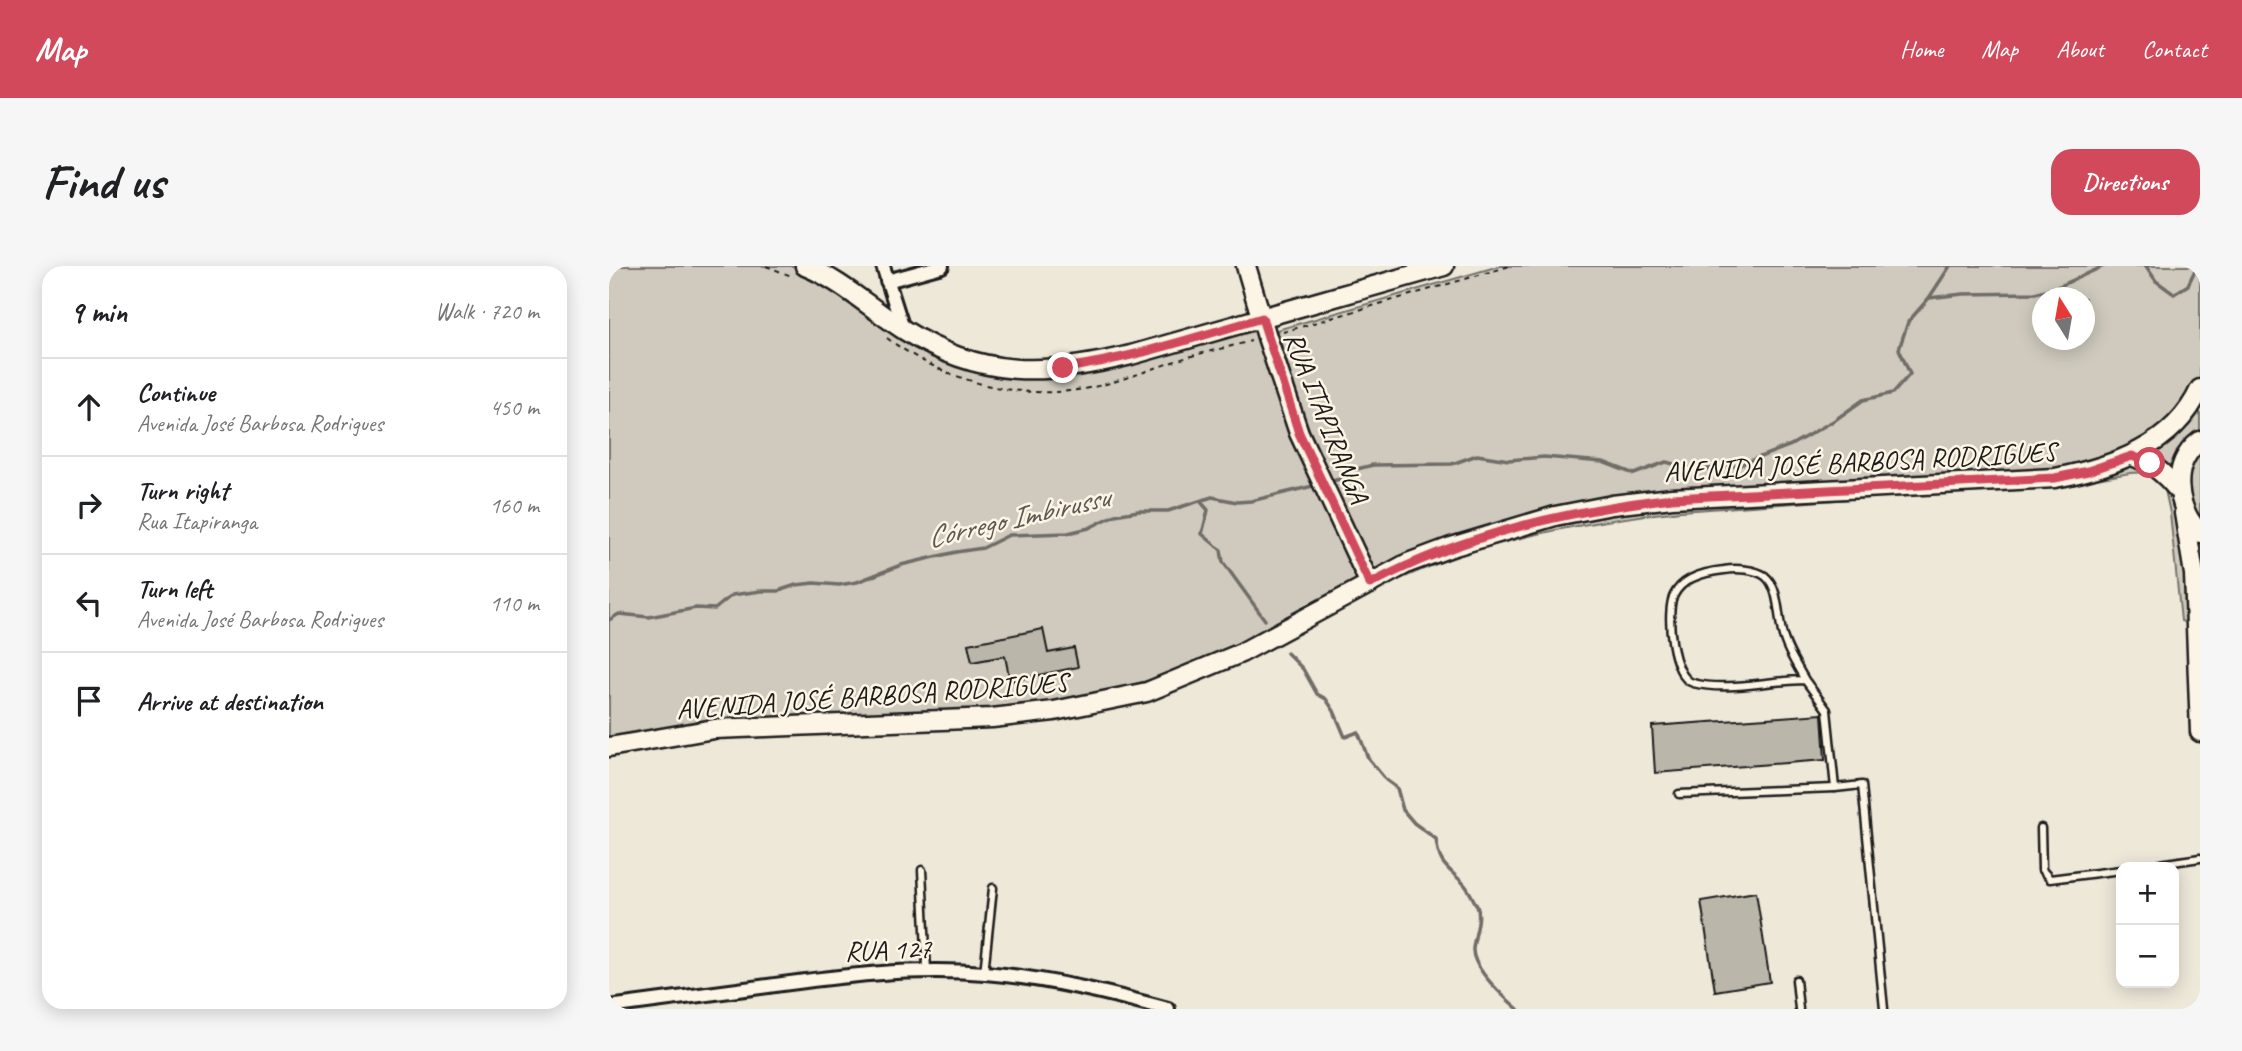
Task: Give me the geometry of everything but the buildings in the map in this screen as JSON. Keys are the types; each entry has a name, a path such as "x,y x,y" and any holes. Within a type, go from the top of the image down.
{"main road":[{"name":"RUA ITAPIRANGA","path":"1246,266 1266,337 1299,433 1370,584"},
{"path":"803,273 862,299 930,345 996,368 1028,371 1096,364 1444,266"},
{"name":"AVENIDA JOSÉ BARBOSA RODRIGUES","path":"609,747 714,729 992,718 1054,711 1147,692 1241,653 1408,563 1451,547 1555,516 1612,505 1672,498 2055,478 2088,471 2132,456 2149,446 2173,429 2192,405 2200,389"},
{"path":"2200,441 2194,445 2182,466 2178,490 2184,513 2197,604 2200,732"},
{"path":"2132,456 2157,468 2178,490"},
{"path":"2184,513 2200,533"}],"street":[{"path":"883,266 903,329"},
{"path":"887,281 942,266"},
{"name":"RUA 127","path":"609,1007 839,975 927,971 1028,978 1108,993 1168,1009"}],"lane":[{"path":"1805,680 1733,686 1690,683 1681,675 1675,660 1671,613 1673,596 1686,580 1710,571 1747,570 1765,576 1772,585 1788,649 1805,680 1827,710 1835,788"},
{"path":"1679,794 1862,785 1884,1009"},
{"path":"2041,828 2042,870 2050,879 2116,871"},
{"path":"2179,864 2200,858"},
{"path":"922,870 927,971"},
{"path":"984,973 993,888"},
{"path":"1796,980 1800,1009"}],"path":[{"path":"766,266 803,273"},
{"path":"880,333 912,355 958,376 1012,390 1050,392 1099,386 1190,357 1510,266"}],"shaded area":[{"path":"609,266 824,266 931,343 1025,370 1271,318 1293,396 1328,474 1300,408 1277,330 1499,266 2200,266 2200,625 2181,621 2170,513 2164,485 2150,472 2130,473 2074,483 1681,511 1596,522 1541,533 1458,556 1418,571 1263,638 1144,682 1096,694 996,710 609,740"}],"waterway":[{"name":"Córrego Imbirussu","path":"1328,482 1373,465 1452,464 1477,455 1509,460 1544,457 1603,462 1634,474 1666,462 1698,470 1737,466 1791,445 1835,420 1863,400 1893,393 1910,374 1899,349 1908,322 1929,298 1950,266"},
{"path":"1929,298 1963,294 2035,293 2060,286 2104,266"},
{"path":"2146,266 2156,281 2174,294 2188,285 2200,266"},
{"name":"Córrego Imbirussu","path":"609,620 619,614 649,617 696,608 715,609 732,595 778,591 796,585 839,585 857,582 901,565 983,548 1009,535 1068,533 1089,528 1115,515 1138,511 1168,511 1212,497 1237,502 1251,501 1317,485"},
{"path":"1201,502 1208,510 1202,534 1221,550 1223,562 1265,620"},
{"path":"1287,653 1303,669 1317,694 1326,699 1345,737 1358,732 1368,758 1386,780 1397,788 1403,810 1414,823 1436,839 1441,860 1465,885 1477,906 1474,957 1490,982 1518,1009"}],"route":[{"path":"1063,368 1096,364 1262,318 1299,433 1370,584 1408,563 1451,547 1555,516 1612,505 1672,498 2055,478 2088,471 2132,456 2150,463"}]}
